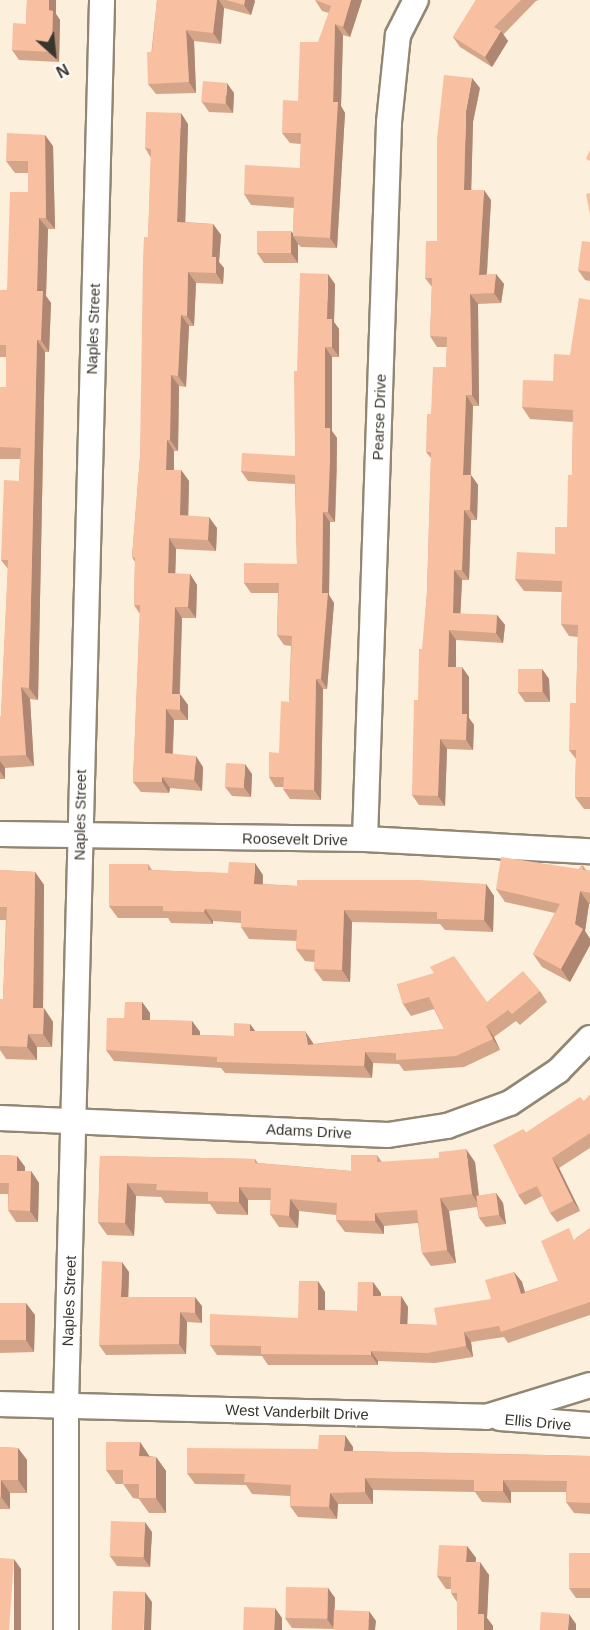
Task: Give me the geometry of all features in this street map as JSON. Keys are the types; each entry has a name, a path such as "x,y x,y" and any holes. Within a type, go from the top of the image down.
{"street":[{"name":"Pearse Drive","path":"365,839 389,122 398,35 416,0"},
{"name":"Naples Street","path":"66,1630 66,1405 75,1119 79,836 104,5"},
{"name":"Roosevelt Drive","path":"0,834 365,839 590,851"},
{"name":"Adams Drive","path":"0,1118 75,1119 388,1135 447,1126 510,1102 558,1071 590,1038"},
{"name":"West Vanderbilt Drive","path":"0,1404 486,1417 590,1385"},
{"name":"Ellis Drive","path":"486,1417 590,1425"}],"building":[{"path":"27,0 49,0 49,10 53,11 52,52 12,50 13,23 26,24"},
{"path":"157,0 217,0 213,33 186,30 189,82 148,84 147,52 152,52"},
{"path":"226,0 245,0 244,5"},
{"path":"315,0 351,0 343,27 335,24 333,102 338,102 330,238 293,236 294,197 244,194 245,165 300,168 301,133 282,133 283,100 298,101 300,42 318,42 331,6"},
{"path":"476,0 521,0 494,27 501,31 485,57 453,37"},
{"path":"444,75 472,78 466,111 464,190 484,190 479,275 496,274 494,293 470,294 472,395 466,395 463,475 471,475 470,510 464,510 462,570 454,570 453,613 497,615 496,633 449,630 448,667 462,667 462,714 467,714 466,740 440,739 438,796 412,795 414,700 418,700 419,649 422,649 427,592 431,452 426,452 427,414 431,414 433,367 446,367 447,337 430,336 432,278 425,278 426,241 437,241 437,139"},
{"path":"203,81 227,83 225,104 201,102"},
{"path":"146,112 181,113 177,222 213,224 212,257 216,257 216,273 188,272 187,316 181,315 178,376 171,375 170,440 167,440 166,470 181,470 180,515 209,517 208,540 169,538 168,573 190,574 188,607 175,607 172,694 180,694 180,710 166,709 165,753 196,756 194,780 162,777 162,782 133,782 140,605 134,605 135,558 132,557 140,457 143,259 144,237 148,237 151,149 145,148"},
{"path":"7,133 45,135 46,218 39,218 37,291 43,291 41,340 37,340 29,688 21,687 26,755 0,756 8,560 1,560 4,480 19,481 21,448 0,447 0,387 6,387 6,345 0,345 0,290 7,290 10,192 28,192 28,161 6,161"},
{"path":"590,193 590,215 586,194"},
{"path":"257,231 291,231 291,253 257,253"},
{"path":"582,241 590,242 590,272 578,270"},
{"path":"300,273 328,274 327,319 332,319 332,347 325,347 325,428 330,428 330,461 328,512 323,512 322,593 328,593 321,679 316,679 314,790 283,789 284,777 269,777 269,752 279,753 281,701 289,702 292,636 277,635 279,583 244,583 244,563 297,564 295,475 241,471 242,453 295,456 294,371 297,371"},
{"path":"579,298 590,300 590,797 575,797 576,750 569,750 570,703 576,703 578,625 561,624 562,581 515,579 517,552 555,554 555,527 567,527 568,475 572,475 573,410 522,407 523,380 553,381 554,354 570,355"},
{"path":"518,669 542,669 542,692 518,692"},
{"path":"226,763 245,764 244,788 225,787"},
{"path":"501,857 579,869 582,864 583,870 590,871 590,893 580,891 575,924 583,929 561,969 533,954 560,904 496,889"},
{"path":"229,862 255,863 254,884 297,886 297,880 420,880 486,884 484,920 437,919 437,912 344,910 342,970 314,969 315,950 296,949 297,930 241,927 241,911 205,909 204,912 163,911 163,906 109,906 109,864 148,864 148,870 228,873"},
{"path":"0,870 35,872 33,1008 44,1008 43,1034 28,1034 27,1047 0,1046 0,999 3,999 7,907 0,907"},
{"path":"454,956 487,1002 523,971 540,991 512,1014 508,1010 486,1026 493,1039 456,1056 396,1060 396,1053 365,1052 364,1066 217,1062 217,1057 106,1050 107,1018 124,1018 125,1002 142,1002 142,1020 192,1021 192,1035 234,1036 234,1023 250,1024 250,1031 305,1031 308,1045 444,1029 429,997 403,1004 397,984 434,973 430,967"},
{"path":"590,1095 590,1133 552,1158 573,1201 550,1213 537,1186 518,1195 493,1145 523,1129 525,1133 580,1097 584,1101"},
{"path":"466,1149 472,1194 440,1198 447,1250 422,1253 417,1210 375,1213 375,1221 336,1220 337,1203 290,1199 289,1216 270,1214 271,1188 239,1187 239,1202 208,1201 208,1192 156,1190 157,1184 127,1183 125,1223 98,1222 100,1156 255,1159 255,1163 351,1171 351,1155 377,1155 377,1162 439,1158 439,1152"},
{"path":"0,1155 17,1156 17,1171 31,1171 30,1211 8,1210 9,1183 0,1183"},
{"path":"496,1193 499,1215 479,1218 476,1196"},
{"path":"569,1228 574,1240 590,1228 590,1302 501,1332 499,1326 464,1332 466,1346 427,1353 371,1351 371,1355 261,1354 261,1346 210,1345 210,1314 298,1318 299,1281 318,1281 318,1310 357,1311 358,1282 373,1282 373,1296 401,1296 400,1324 437,1325 434,1308 491,1299 485,1280 514,1272 521,1294 558,1281 541,1241"},
{"path":"102,1261 122,1262 121,1297 195,1297 195,1313 180,1312 179,1344 99,1345"},
{"path":"0,1303 26,1303 26,1340 0,1340"},
{"path":"319,1435 345,1435 344,1451 590,1456 590,1503 566,1502 567,1481 503,1480 503,1491 474,1491 474,1480 365,1478 365,1492 330,1493 329,1507 290,1506 291,1485 244,1482 245,1474 187,1473 187,1448 318,1449"},
{"path":"106,1442 140,1442 139,1456 156,1457 156,1498 139,1498 139,1484 123,1484 123,1470 106,1470"},
{"path":"0,1447 18,1448 18,1480 1,1480 1,1497 0,1497"},
{"path":"111,1521 145,1522 144,1557 110,1556"},
{"path":"439,1545 467,1546 466,1562 480,1562 478,1614 484,1614 484,1630 457,1630 457,1593 451,1593 451,1577 437,1576"},
{"path":"569,1553 590,1553 590,1588 569,1588"},
{"path":"0,1558 14,1559 9,1630 0,1630"},
{"path":"286,1587 328,1588 327,1619 285,1618"},
{"path":"113,1591 145,1592 144,1630 112,1630"},
{"path":"244,1607 275,1608 274,1630 243,1630"},
{"path":"334,1610 369,1611 368,1630 333,1630"},
{"path":"541,1612 569,1614 568,1630 540,1630"}]}
